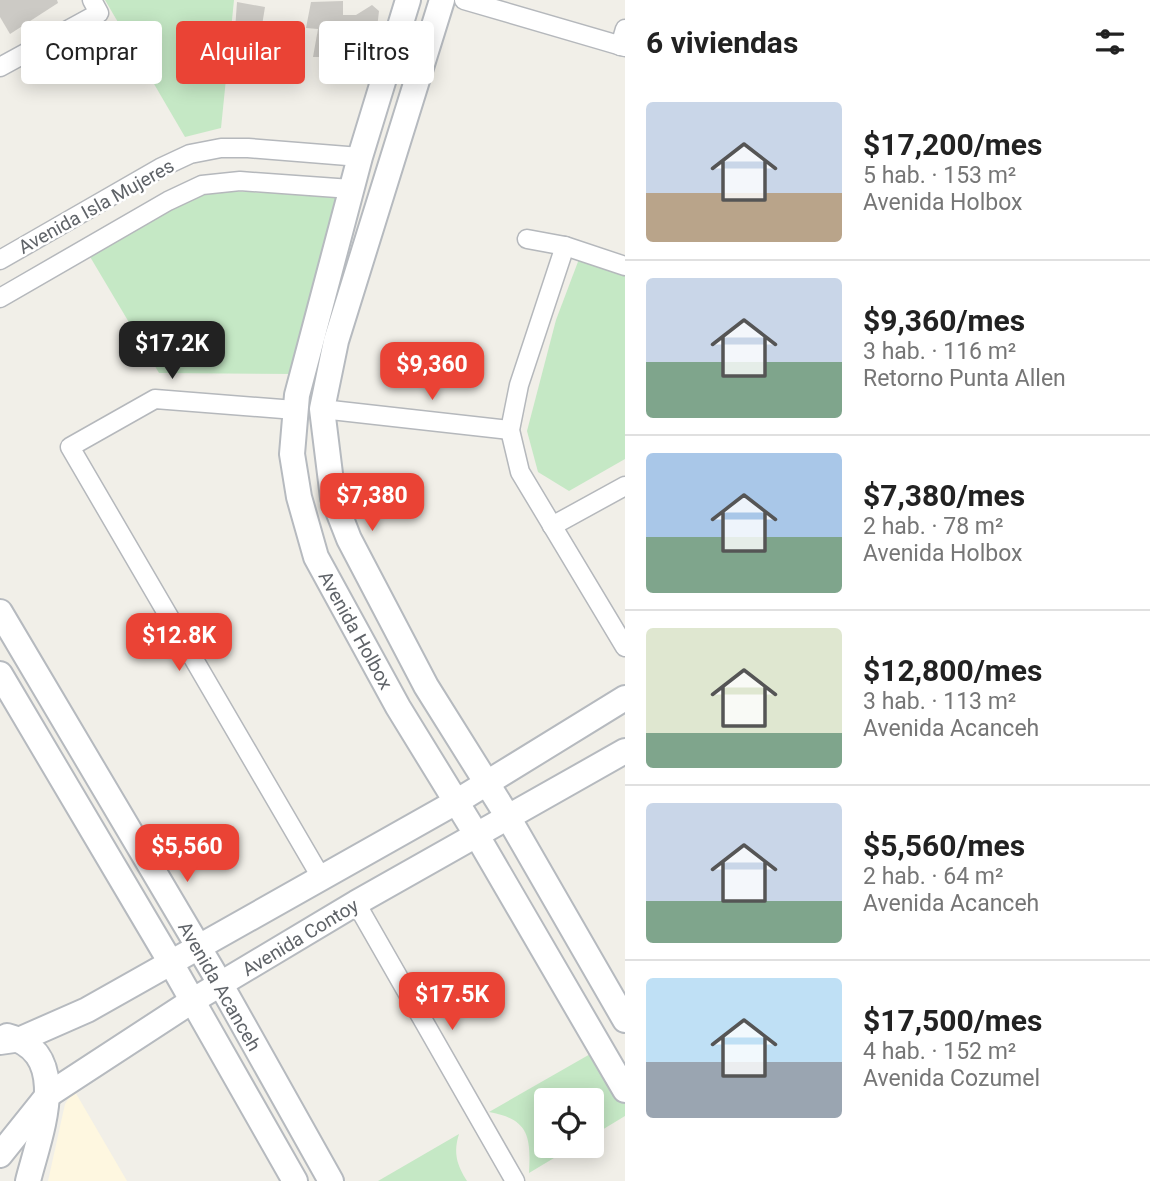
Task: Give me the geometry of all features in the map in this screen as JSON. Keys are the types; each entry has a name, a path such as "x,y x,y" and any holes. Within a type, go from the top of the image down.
{"street":[{"path":"0,67 99,13 92,0"},
{"name":"Avenida Holbox","path":"408,0 360,157 295,410 292,454 299,497 316,557 398,707 476,834 625,1090"},
{"name":"Avenida Holbox","path":"442,0 336,341 322,409 333,498 349,539 426,686 508,817 625,1020"},
{"path":"464,0 623,41"},
{"name":"Avenida Isla Mujeres","path":"0,260 160,168 190,154 221,148 248,148 360,157"},
{"name":"Avenida Isla Mujeres","path":"0,298 168,201 202,185 240,181 351,190"},
{"path":"527,239 565,246 625,266"},
{"path":"565,246 519,385 510,430 520,472 625,647"},
{"path":"295,410 155,399 70,447 322,879"},
{"path":"322,409 510,430"},
{"path":"552,526 625,486"},
{"name":"Avenida Acanceh","path":"0,612 198,947 331,1181"},
{"name":"Avenida Acanceh","path":"0,674 171,963 295,1181"},
{"name":"Avenida Contoy","path":"7,1038 87,1010 456,802 625,698"},
{"name":"Avenida Contoy","path":"0,1155 48,1095 192,1002 356,903 625,751"},
{"path":"356,903 515,1181"},
{"path":"7,1038 42,1061 47,1077 48,1095 28,1181"}],"shaded area":[{"path":"74,1090 127,1181 48,1181 65,1104"}],"green space":[{"path":"105,0 234,0 232,21 176,21 176,84 225,84 221,128 185,137 154,84 162,84 162,21 117,21"},
{"path":"205,190 342,196 296,374 159,373 89,255"},
{"path":"579,259 625,274 625,459 569,491 538,472 527,431 556,320"},
{"path":"599,1049 625,1096 625,1116 604,1129 604,1088 534,1088 534,1158 554,1158 529,1173 529,1149 525,1132 512,1119 489,1112"},
{"path":"459,1134 457,1159 467,1181 378,1181"}],"building":[{"path":"0,0 57,0 58,3 30,21 21,21 21,27 10,34 0,17"},
{"path":"343,1 343,15 356,15 372,5 379,11 378,21 319,21 319,57 313,57 318,29 306,28 311,2"},
{"path":"237,2 265,7 263,21 236,21"}]}
